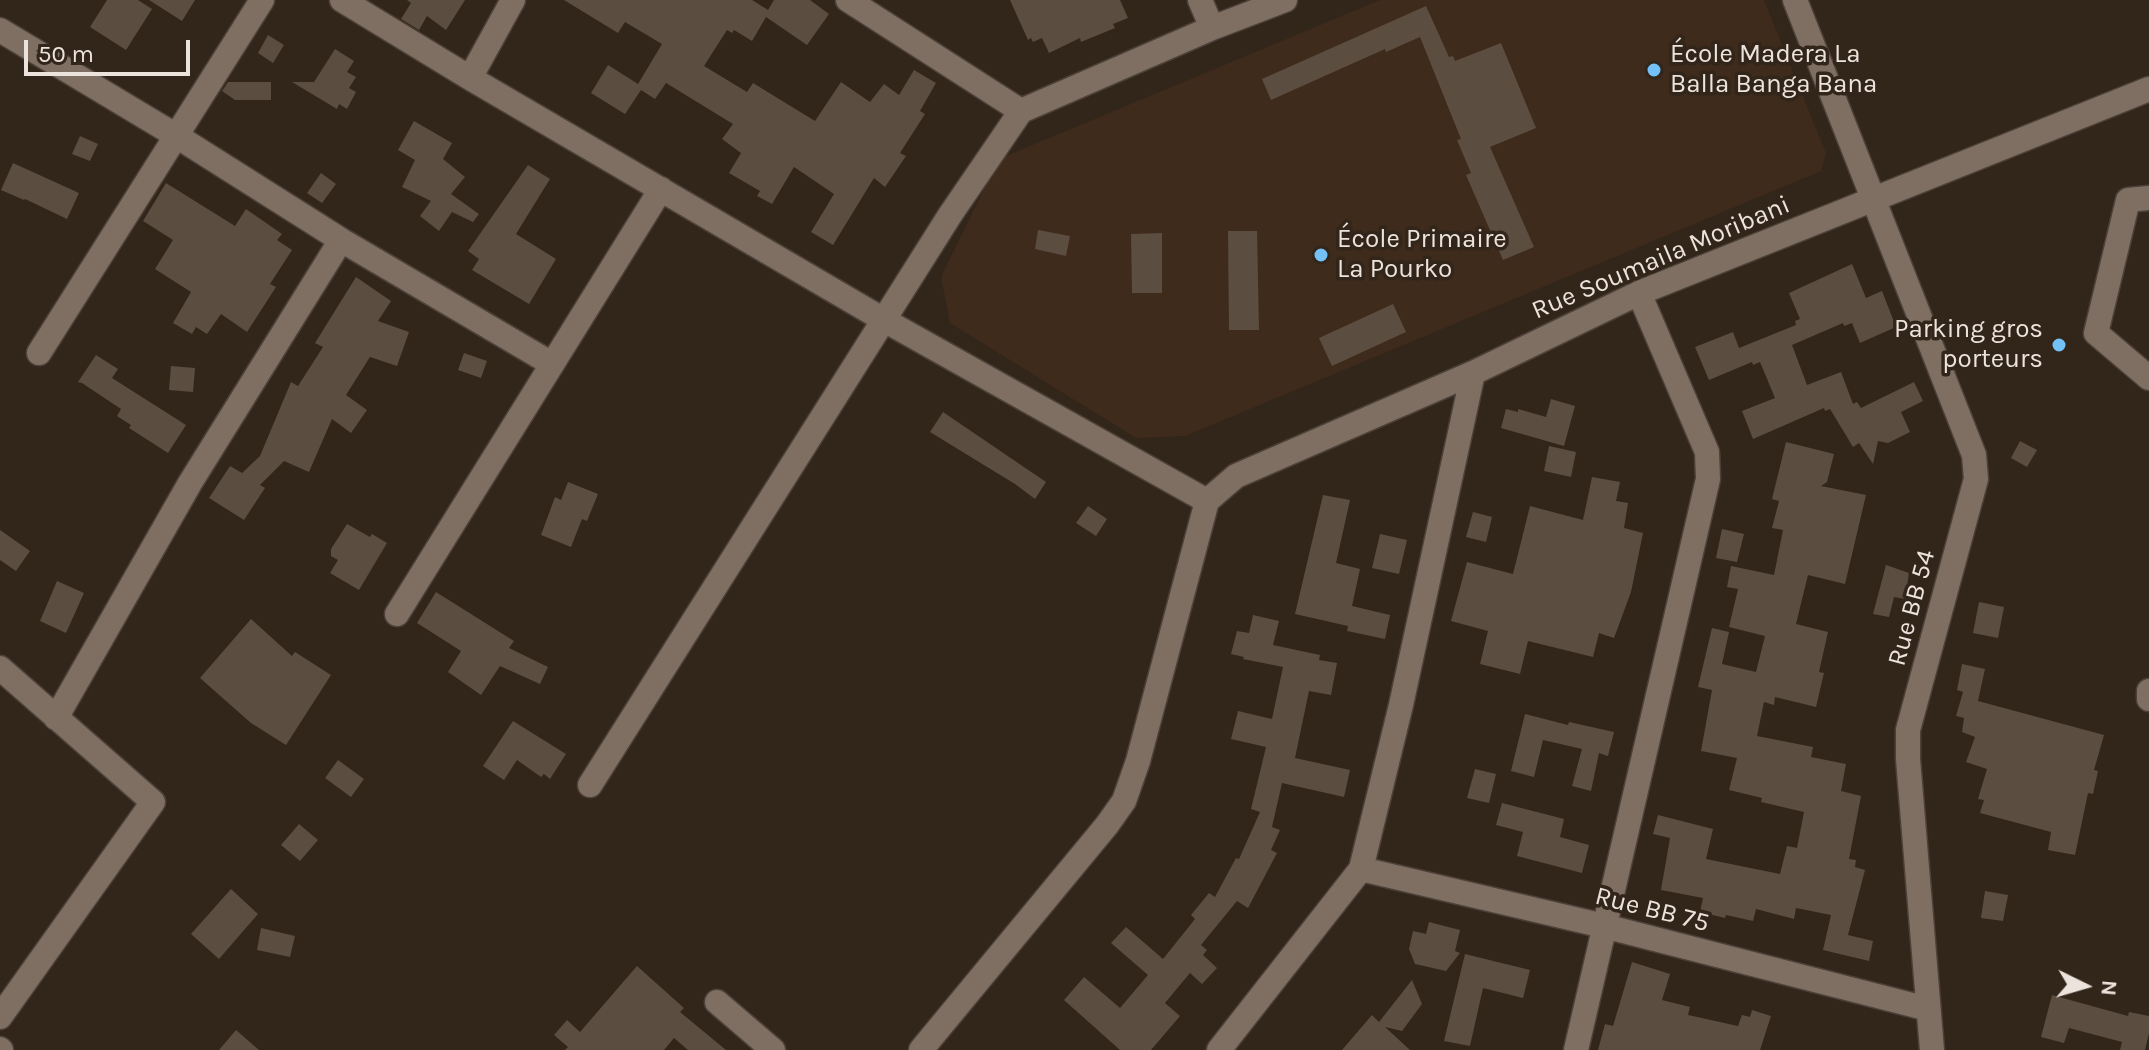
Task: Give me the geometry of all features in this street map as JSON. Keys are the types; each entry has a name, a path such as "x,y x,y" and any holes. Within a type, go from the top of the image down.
{"street":[{"path":"39,353 262,0"},
{"path":"342,0 884,320 1207,501 1138,761 1124,801 921,1050"},
{"path":"470,78 513,0"},
{"path":"848,0 1021,111"},
{"path":"1200,0 1212,28"},
{"path":"590,785 950,215 1021,111 1212,28 1285,0"},
{"name":"Rue BB 54","path":"1795,0 1977,468 1908,730 1932,1050"},
{"path":"0,30 341,240 552,364"},
{"name":"Rue Soumaila Moribani","path":"1207,501 1236,476 1473,373 1639,293 2149,89"},
{"path":"397,614 661,189"},
{"path":"2149,198 2128,200 2096,333 2149,378"},
{"path":"56,718 190,483 341,240"},
{"path":"1576,1050 1708,479 1707,452 1639,293"},
{"path":"1219,1050 1361,869 1401,705 1473,373"},
{"path":"0,668 153,802 0,1017"},
{"path":"2149,691 2149,699"},
{"name":"Rue BB 75","path":"1361,869 1604,926 1928,1009"},
{"path":"717,1002 773,1050"}],"shaded area":[{"path":"1380,0 1764,0 1826,153 1821,171 1185,436 1136,438 950,323 941,277 999,159"}],"building":[{"path":"107,0 138,0 152,9 126,50 90,27"},
{"path":"149,0 195,0 182,21"},
{"path":"407,0 465,0 446,30 427,16 419,30 401,19 411,3"},
{"path":"564,0 752,0 768,10 774,0 810,0 829,14 807,45 766,17 752,41 734,30 732,33 727,30 704,66 747,92 753,83 815,121 841,82 870,102 884,84 899,95 914,70 936,83 920,111 925,114 900,153 906,156 885,187 874,178 833,245 811,232 834,194 794,167 772,204 757,196 760,191 729,173 741,153 722,139 733,124 666,83 655,99 641,90 625,114 591,93 608,65 638,84 662,44 625,22 618,33"},
{"path":"1010,0 1120,0 1128,18 1113,24 1115,28 1081,42 1080,38 1049,53 1042,38 1033,42 1031,38 1028,40"},
{"path":"1426,6 1449,57 1453,56 1455,61 1501,43 1536,128 1490,147 1534,247 1503,260 1466,175 1471,173 1457,140 1461,139 1420,37 1386,52 1385,49 1271,100 1262,79"},
{"path":"268,35 284,45 273,63 258,53"},
{"path":"335,49 354,61 347,72 356,77 349,88 356,92 347,109 339,104 337,109 292,82 314,82"},
{"path":"228,82 271,82 271,100 235,100 222,91"},
{"path":"414,121 452,143 443,159 465,177 451,194 479,214 473,222 452,212 439,231 420,216 431,201 402,187 415,160 398,150"},
{"path":"80,136 98,144 90,161 72,154"},
{"path":"13,163 79,193 67,219 1,190"},
{"path":"528,165 550,179 516,234 556,259 529,304 472,270 479,259 468,251"},
{"path":"321,173 336,184 322,203 307,193"},
{"path":"166,183 235,226 246,209 282,234 277,240 292,250 270,284 276,287 247,332 221,314 207,334 196,327 192,334 173,323 191,292 155,269 173,240 143,221"},
{"path":"1038,230 1070,236 1066,256 1035,249"},
{"path":"1228,231 1257,231 1259,330 1229,330"},
{"path":"1162,233 1162,293 1132,293 1131,234"},
{"path":"1852,264 1866,298 1882,291 1896,327 1860,343 1852,323 1844,326 1843,323 1792,345 1807,385 1841,372 1853,404 1857,402 1861,408 1914,382 1923,401 1901,412 1910,432 1888,443 1878,441 1873,464 1859,443 1853,447 1830,409 1825,411 1824,408 1753,439 1742,411 1775,398 1760,362 1753,365 1752,362 1709,380 1695,347 1733,332 1739,348 1796,325 1795,321 1800,319 1789,293"},
{"path":"356,277 391,301 378,321 409,332 397,366 370,357 346,395 367,410 351,433 332,419 309,472 284,461 260,485 265,488 244,520 209,498 230,466 242,473 260,456 291,382 298,386 323,347 315,343"},
{"path":"1393,304 1406,332 1332,366 1319,338"},
{"path":"464,353 487,361 481,378 458,370"},
{"path":"96,355 118,369 112,378 186,425 168,453 129,428 131,425 117,416 121,409 78,382"},
{"path":"171,366 195,368 193,392 169,390"},
{"path":"1551,399 1575,406 1564,446 1501,428 1506,409 1546,417"},
{"path":"943,412 1046,482 1035,499 930,432"},
{"path":"2020,441 2037,450 2027,467 2011,458"},
{"path":"1786,442 1834,454 1827,482 1821,486 1866,495 1845,584 1808,575 1796,624 1828,632 1819,672 1824,673 1816,707 1775,697 1774,705 1764,702 1757,736 1813,747 1811,757 1846,764 1841,791 1861,796 1849,859 1856,860 1855,867 1865,870 1848,935 1873,941 1869,961 1823,950 1831,915 1796,908 1794,919 1756,909 1753,921 1726,915 1725,918 1700,912 1703,898 1661,890 1670,838 1653,834 1658,815 1713,829 1706,859 1780,874 1787,846 1797,848 1804,812 1761,802 1762,798 1729,790 1737,758 1701,751 1712,690 1698,687 1712,628 1729,632 1722,664 1756,672 1765,636 1729,627 1738,589 1727,587 1731,566 1774,575 1783,530 1772,528 1779,501 1772,499"},
{"path":"1549,446 1576,452 1571,477 1544,471"},
{"path":"1592,477 1620,482 1616,501 1628,503 1624,528 1643,533 1631,592 1614,638 1599,633 1593,657 1528,641 1520,674 1480,664 1488,631 1451,621 1467,562 1513,574 1530,506 1583,520"},
{"path":"568,482 598,494 587,521 582,519 571,547 541,535 555,497 561,500"},
{"path":"1323,495 1350,500 1336,563 1360,569 1352,606 1390,615 1385,639 1347,631 1348,626 1295,614"},
{"path":"1088,506 1107,519 1096,536 1076,523"},
{"path":"1473,512 1492,517 1486,542 1466,537"},
{"path":"347,524 387,543 359,590 330,573 338,560 331,556 331,549"},
{"path":"1722,529 1744,534 1737,562 1716,558"},
{"path":"0,530 30,551 16,571 0,560"},
{"path":"1380,534 1407,540 1399,574 1372,568"},
{"path":"1886,565 1909,573 1905,599 1894,597 1889,617 1873,614"},
{"path":"57,581 84,593 66,633 40,621"},
{"path":"436,592 514,641 509,648 548,667 540,684 500,666 481,695 448,672 461,651 417,623"},
{"path":"1979,602 2004,607 1998,638 1973,633"},
{"path":"1253,615 1279,621 1273,645 1320,655 1319,660 1337,663 1331,695 1309,691 1295,758 1350,770 1344,797 1282,783 1272,827 1280,830 1271,850 1277,853 1248,908 1237,901 1201,945 1207,950 1203,955 1217,968 1202,984 1190,973 1165,1003 1180,1016 1151,1050 1120,1050 1064,1000 1084,977 1120,1008 1148,975 1111,943 1126,927 1163,959 1195,919 1191,915 1209,893 1215,897 1236,858 1239,859 1260,812 1251,809 1266,747 1231,739 1238,711 1272,719 1283,667 1231,654 1237,631 1249,633"},
{"path":"251,619 292,656 295,652 331,675 286,745 251,723 200,678"},
{"path":"1962,664 1985,669 1978,701 2104,735 2094,770 2098,771 2093,794 2088,793 2075,855 2048,850 2051,832 1980,813 1984,800 1978,799 1987,769 1966,762 1975,737 1962,732 1964,718 1956,716 1963,692 1957,690"},
{"path":"1525,714 1614,732 1608,756 1599,753 1591,791 1572,786 1582,749 1543,740 1534,777 1511,771"},
{"path":"513,721 566,754 550,779 544,774 541,777 517,760 504,780 483,766"},
{"path":"338,760 364,779 351,797 325,778"},
{"path":"1475,769 1496,774 1489,803 1467,798"},
{"path":"1502,803 1564,819 1560,837 1589,845 1582,873 1517,856 1523,832 1496,825"},
{"path":"299,824 318,840 300,861 281,845"},
{"path":"231,889 258,914 219,959 191,934"},
{"path":"1985,891 2008,895 2003,921 1981,918"},
{"path":"1429,922 1460,930 1455,951 1460,953 1446,971 1415,964 1409,949 1413,931 1426,934"},
{"path":"261,928 295,936 290,957 257,950"},
{"path":"1465,954 1530,970 1523,998 1483,988 1470,1046 1444,1041"},
{"path":"1632,962 1670,974 1662,1000 1690,1007 1688,1015 1738,1026 1742,1015 1750,1017 1752,1010 1771,1016 1760,1050 1598,1050 1605,1024 1613,1026"},
{"path":"637,966 684,1008 680,1012 726,1050 688,1050 674,1038 664,1050 565,1050 568,1047 554,1035 567,1020 580,1032"},
{"path":"1412,980 1422,1004 1402,1031 1385,1027 1410,1050 1342,1050 1372,1015 1379,1022"},
{"path":"2052,995 2128,1016 2129,1012 2149,1016 2145,1050 2120,1050 2122,1042 2069,1028 2064,1043 2041,1037"},
{"path":"236,1030 259,1050 219,1050"}],"place":[{"name":"École Madera La Balla Banga Bana","path":"1654,70"},
{"name":"École Primaire La Pourko","path":"1321,255"},
{"name":"Parking gros porteurs","path":"2059,345"}]}
